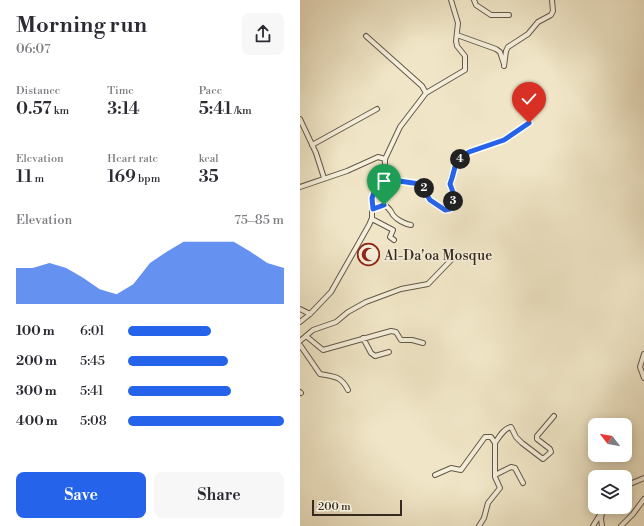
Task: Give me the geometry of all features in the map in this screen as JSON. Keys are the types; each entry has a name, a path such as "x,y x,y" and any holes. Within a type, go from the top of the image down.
{"street":[{"path":"300,322 310,314 331,292 372,219 372,198 386,159 400,127 426,93 464,70 464,56 457,46 458,23 451,0"},
{"path":"474,0 476,5 491,15 509,14"},
{"path":"457,35 496,49 500,52 504,66 508,47 528,34 538,22 551,15 553,11 552,0"},
{"path":"366,36 422,86 426,93"},
{"path":"312,144 377,109"},
{"path":"300,119 312,144 324,178"},
{"path":"378,181 392,180 420,184 430,200 445,210 450,209 454,195 450,184 455,167 460,158 469,152 504,140 529,123"},
{"path":"300,187 347,171 378,157 386,159"},
{"path":"373,209 384,205 391,209 393,215 403,223 411,225"},
{"path":"372,219 393,230 390,237 394,240"},
{"path":"300,341 313,330 336,322 348,312 366,302 401,288 428,284 453,258"},
{"path":"300,309 310,314"},
{"path":"306,336 323,350 394,330 400,340 412,340 423,343"},
{"path":"363,338 371,353 375,356 389,352"},
{"path":"300,345 320,374 337,377 343,381 348,390"},
{"path":"644,354 640,367 644,378"},
{"path":"495,443 504,431 511,427 516,437 543,459 551,452 537,436 554,416"},
{"path":"435,476 451,468 462,470 487,436 493,438 495,443 495,475 500,488 488,503 484,518 479,526"},
{"path":"495,475 515,468 523,483"},
{"path":"632,483 644,478"},
{"path":"621,526 644,499"},
{"path":"593,525 599,514"},
{"path":"593,525 597,524 601,526 602,514"}],"place":[{"name":"Al-Da'oa Mosque","path":"369,255"}],"route":[{"path":"384,205 373,209 372,198 378,181 392,180 401,183 420,184 423,186 430,200 437,206 445,210 450,209 454,195 454,189 450,184 455,167 460,158 469,152 504,140 529,123"}]}
